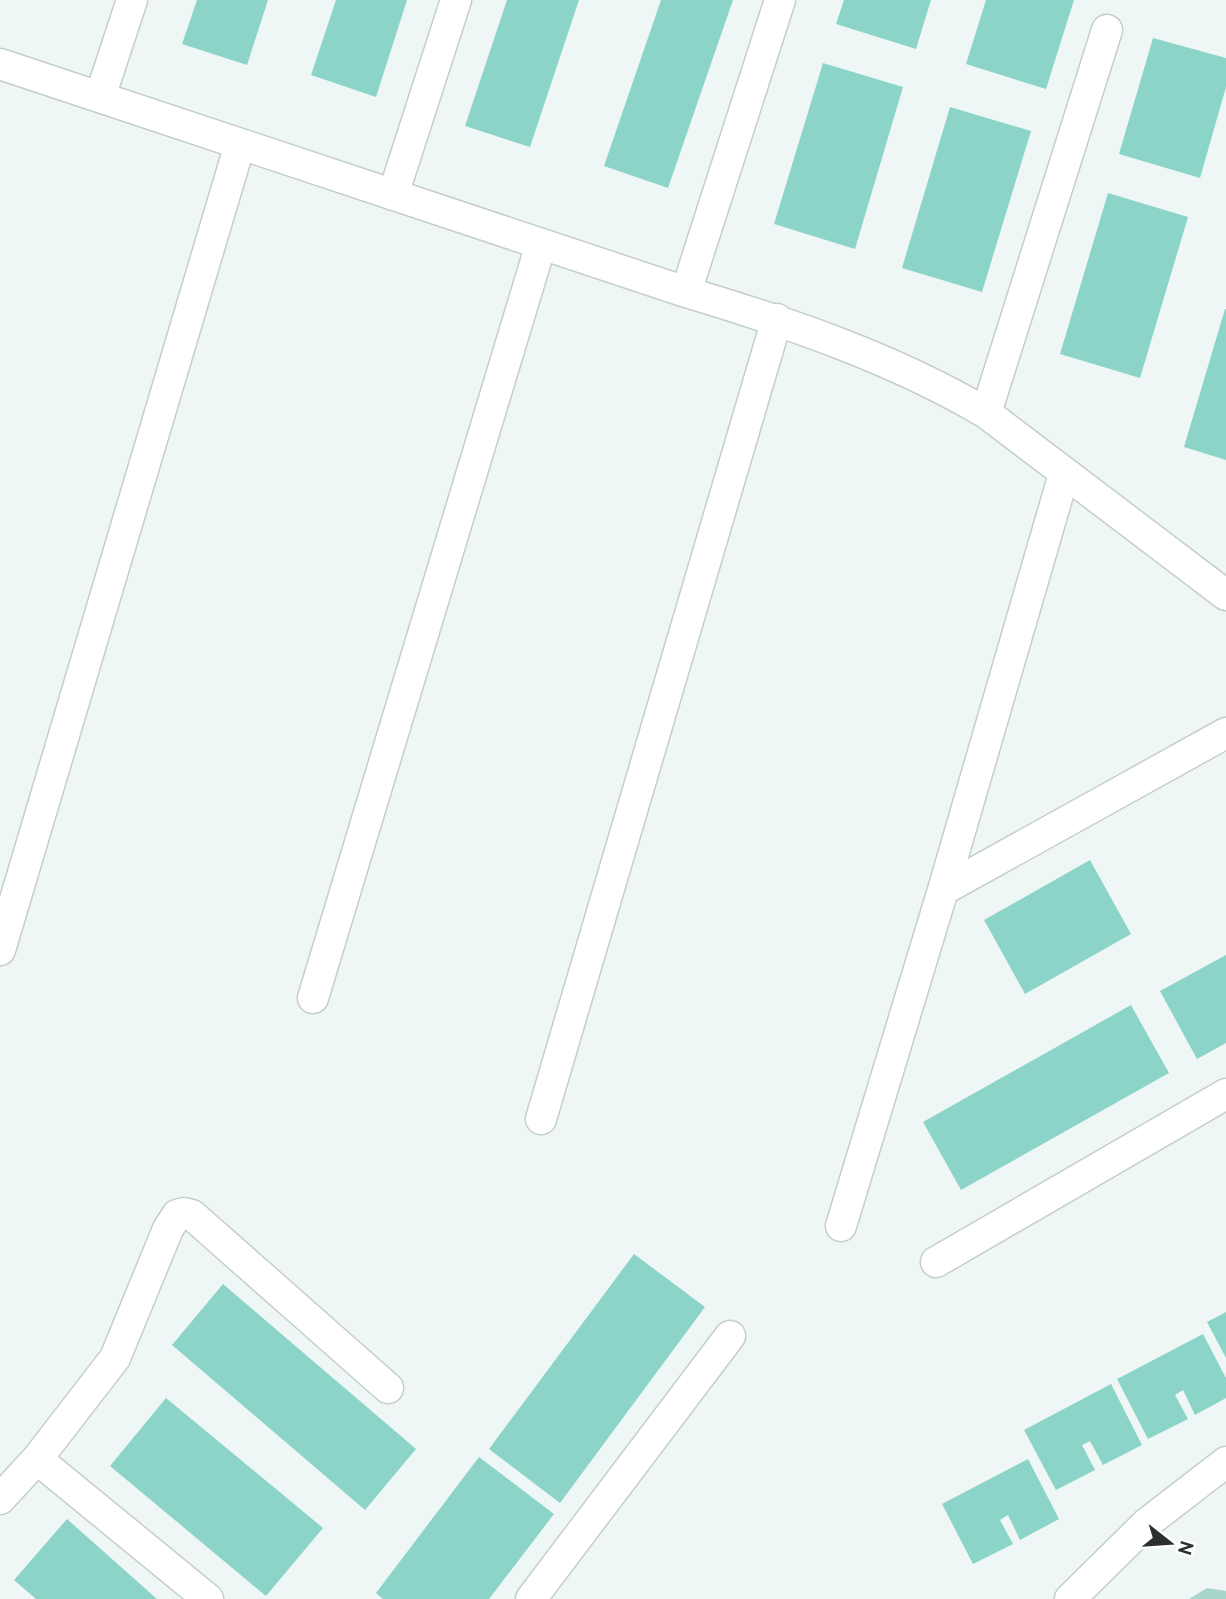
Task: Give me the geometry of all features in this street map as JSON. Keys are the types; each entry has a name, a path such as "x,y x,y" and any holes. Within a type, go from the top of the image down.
{"street":[{"path":"100,97 132,0"},
{"path":"393,195 456,0"},
{"path":"685,292 780,0"},
{"path":"986,413 1107,30"},
{"path":"0,64 685,292 777,319 884,362 951,392 986,413 1226,595"},
{"path":"0,950 240,144"},
{"path":"313,998 541,244"},
{"path":"541,1119 777,319"},
{"path":"841,1226 943,890 1064,474"},
{"path":"943,890 1226,733"},
{"path":"936,1262 1226,1094"},
{"path":"0,1499 37,1459 115,1358 167,1229 177,1215 192,1215 388,1388"},
{"path":"531,1599 730,1336"},
{"path":"37,1459 208,1599"},
{"path":"1070,1599 1147,1523 1226,1462"}],"green space":[{"path":"1207,1588 1226,1591 1226,1599 1189,1599"}],"building":[{"path":"197,0 268,0 247,65 182,44"},
{"path":"336,0 407,0 376,97 311,75"},
{"path":"507,0 579,0 530,147 465,126"},
{"path":"661,0 733,0 668,188 604,166"},
{"path":"844,0 931,0 916,49 836,24"},
{"path":"986,0 1074,0 1046,89 966,64"},
{"path":"1153,38 1226,58 1226,87 1200,178 1119,154"},
{"path":"823,63 903,87 855,249 774,224"},
{"path":"950,107 1031,131 982,292 902,268"},
{"path":"1108,193 1188,217 1140,378 1060,354"},
{"path":"1226,309 1226,460 1184,447"},
{"path":"1090,860 1131,934 1025,994 984,920"},
{"path":"1226,955 1226,1043 1197,1059 1160,991"},
{"path":"1131,1005 1169,1073 961,1190 923,1122"},
{"path":"634,1254 705,1307 560,1503 489,1449"},
{"path":"223,1284 416,1449 365,1510 172,1345"},
{"path":"1226,1312 1226,1358 1207,1322"},
{"path":"1203,1334 1226,1378 1226,1398 1195,1415 1183,1390 1175,1395 1188,1419 1148,1439 1117,1379"},
{"path":"1111,1384 1142,1445 1103,1465 1090,1441 1082,1445 1095,1470 1056,1490 1024,1430"},
{"path":"166,1398 323,1528 266,1596 110,1466"},
{"path":"479,1457 554,1514 489,1599 383,1599 376,1593"},
{"path":"1028,1459 1059,1519 1020,1540 1008,1515 1000,1520 1013,1544 973,1564 942,1504"},
{"path":"67,1519 157,1599 36,1599 14,1580"}]}
